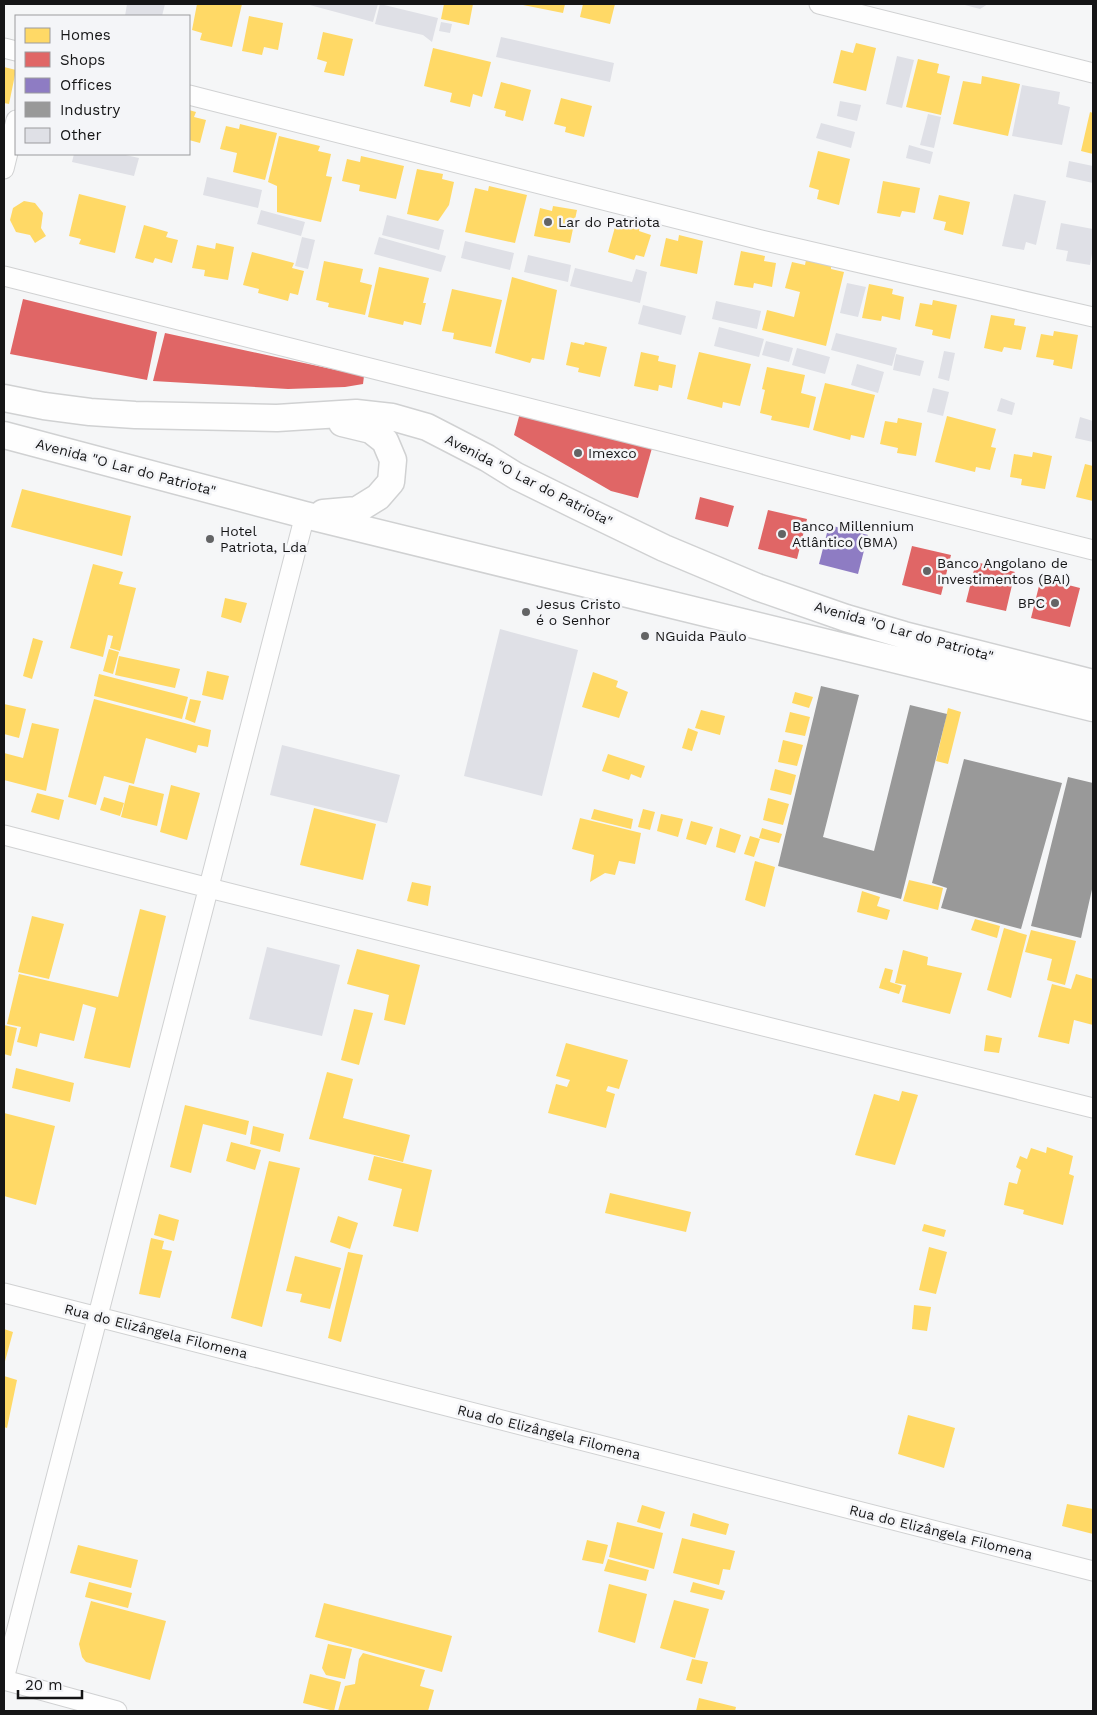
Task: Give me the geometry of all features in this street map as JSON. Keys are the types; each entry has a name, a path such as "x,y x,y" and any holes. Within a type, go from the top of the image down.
{"main road":[{"name":"Avenida \"O Lar do Patriota\"","path":"4,398 44,406 108,413 277,418 356,414 392,417 427,427 487,458 516,476 594,515 664,548 757,587 846,618 904,635 1093,682"},
{"path":"277,418 347,423 371,430 385,441 393,460 392,482 378,497 357,510 305,515"},
{"name":"Avenida \"O Lar do Patriota\"","path":"4,435 305,515 1093,708"}],"street":[{"path":"819,4 1093,73"},
{"path":"190,96 761,240 1093,316"},
{"path":"4,169 15,124"},
{"path":"4,276 1093,550"},
{"path":"117,1711 4,1680 305,515"},
{"path":"4,835 209,888 1093,1108"},
{"name":"Rua do Elizângela Filomena","path":"4,1293 1093,1571"}],"building: Homes":[{"path":"197,4 242,4 232,47 200,40 202,33 192,30"},
{"path":"444,4 473,4 469,25 441,19"},
{"path":"518,4 565,4 563,13"},
{"path":"583,4 615,4 610,24 580,17"},
{"path":"249,16 283,23 278,50 264,47 262,55 242,51"},
{"path":"323,32 353,39 344,76 324,72 327,62 317,59"},
{"path":"856,43 876,48 866,91 833,83 841,50 853,53"},
{"path":"433,48 491,62 482,97 473,94 470,107 450,102 452,93 424,86"},
{"path":"918,59 939,64 937,73 950,76 941,115 906,107"},
{"path":"4,67 15,70 15,75 9,104 4,103"},
{"path":"982,76 1020,84 1008,136 953,124 963,81 981,84"},
{"path":"501,82 531,90 523,121 505,116 506,111 494,108"},
{"path":"561,98 592,106 584,137 565,132 566,127 554,124"},
{"path":"190,110 196,112 194,117 206,120 200,143 190,140"},
{"path":"1090,112 1093,113 1093,154 1081,151"},
{"path":"240,124 277,133 265,180 233,172 237,153 220,149 226,126 239,129"},
{"path":"279,136 320,146 318,151 331,154 326,176 332,177 321,222 277,212 277,186 268,182"},
{"path":"818,151 850,159 839,205 817,199 819,190 809,187"},
{"path":"361,156 404,166 396,199 359,191 360,185 342,181 347,159 360,162"},
{"path":"417,169 443,174 442,179 454,182 449,205 438,221 407,214"},
{"path":"883,181 920,188 915,213 902,211 900,217 877,213"},
{"path":"489,186 527,195 515,243 465,232 475,188 488,191"},
{"path":"79,194 126,206 115,253 79,244 81,239 69,236"},
{"path":"939,195 970,202 963,235 944,230 946,222 933,219"},
{"path":"24,201 35,203 43,213 41,228 46,236 35,243 30,235 16,232 10,220 13,208"},
{"path":"553,206 577,210 570,243 534,236 540,208 552,211"},
{"path":"617,220 640,226 639,231 651,235 644,257 636,255 634,260 608,252"},
{"path":"144,225 168,232 166,237 178,240 172,263 155,258 153,263 135,258"},
{"path":"679,235 703,241 697,274 660,266 666,238 678,241"},
{"path":"216,243 234,247 228,280 204,276 205,270 192,268 197,245 215,249"},
{"path":"741,251 765,256 764,261 776,263 772,287 754,283 753,288 734,285"},
{"path":"252,252 294,263 292,268 304,271 298,295 290,293 288,301 258,293 259,289 243,285"},
{"path":"806,260 831,266 831,269 844,272 826,346 762,330 767,310 794,317 800,292 785,288 792,262 805,265"},
{"path":"324,261 363,269 360,282 372,285 365,315 328,307 329,303 316,300"},
{"path":"379,267 429,278 423,303 426,303 421,325 404,321 403,325 368,317"},
{"path":"512,277 557,290 544,360 532,358 530,363 495,353"},
{"path":"869,284 893,289 892,294 904,297 900,320 882,316 881,321 862,318"},
{"path":"452,289 502,300 491,347 453,339 454,333 442,331"},
{"path":"933,300 957,305 950,339 932,335 933,330 915,326 920,303 932,305"},
{"path":"991,315 1015,319 1014,325 1026,327 1021,350 1004,347 1002,352 984,348"},
{"path":"1054,331 1078,335 1072,369 1053,365 1054,360 1036,357 1041,334 1053,336"},
{"path":"571,342 584,345 585,342 607,347 600,377 578,372 579,368 566,365"},
{"path":"641,352 659,356 658,361 676,365 672,388 659,385 658,391 634,386"},
{"path":"699,352 751,364 740,406 723,402 722,408 687,399"},
{"path":"767,367 805,375 801,393 816,397 809,428 771,420 772,416 760,413 765,390 762,389"},
{"path":"825,383 875,395 864,438 851,435 850,440 813,430"},
{"path":"947,416 996,429 991,447 996,448 990,470 976,467 975,472 935,462"},
{"path":"898,418 922,423 916,456 897,453 898,448 880,444 885,421 897,423"},
{"path":"1033,452 1052,456 1045,489 1021,485 1022,479 1010,477 1014,454 1032,457"},
{"path":"1085,464 1093,466 1093,501 1076,497"},
{"path":"22,489 131,516 122,556 11,527"},
{"path":"93,564 123,572 119,584 136,588 120,651 110,648 113,636 108,635 103,657 70,648"},
{"path":"225,598 247,603 241,623 221,617"},
{"path":"33,638 43,641 32,679 23,676"},
{"path":"109,649 119,652 113,674 103,671"},
{"path":"119,656 180,669 175,688 115,675"},
{"path":"207,671 229,676 223,700 202,695"},
{"path":"593,672 618,681 616,687 628,692 619,718 582,707"},
{"path":"99,674 188,697 182,719 94,696"},
{"path":"795,692 813,697 809,708 792,703"},
{"path":"94,699 211,730 208,747 198,745 196,753 146,738 134,784 104,776 96,805 68,797"},
{"path":"190,699 201,701 195,723 185,719"},
{"path":"4,704 26,709 19,738 4,734"},
{"path":"948,708 961,712 948,764 936,761"},
{"path":"701,710 725,716 720,735 695,728"},
{"path":"790,712 810,717 805,736 785,732"},
{"path":"32,723 59,729 46,791 4,780 4,753 23,758"},
{"path":"688,728 698,732 692,751 682,748"},
{"path":"783,740 803,745 797,766 778,762"},
{"path":"608,754 645,766 641,778 631,774 629,780 602,771"},
{"path":"775,769 796,775 791,795 770,790"},
{"path":"129,785 164,794 157,826 121,817"},
{"path":"171,785 200,793 187,840 160,832"},
{"path":"37,793 64,800 59,820 31,812"},
{"path":"104,797 124,803 120,816 100,810"},
{"path":"768,798 789,804 783,825 763,820"},
{"path":"314,808 376,824 363,880 300,865"},
{"path":"594,809 633,819 631,829 591,819"},
{"path":"643,809 655,812 650,830 638,827"},
{"path":"661,814 683,819 678,837 657,831"},
{"path":"580,818 641,833 635,864 619,861 615,875 605,873 590,882 594,855 572,849"},
{"path":"691,821 713,827 706,845 686,839"},
{"path":"720,828 741,835 735,853 716,847"},
{"path":"762,828 782,834 779,843 759,838"},
{"path":"750,836 760,839 754,857 744,854"},
{"path":"755,861 775,867 765,907 745,900"},
{"path":"909,880 943,888 938,910 903,901"},
{"path":"412,882 431,886 428,906 407,901"},
{"path":"862,891 880,897 877,906 890,910 887,920 857,912"},
{"path":"140,909 166,916 130,1068 84,1058 96,1008 83,1004 74,1041 40,1033 37,1047 17,1042 21,1027 7,1024 19,974 118,997"},
{"path":"32,916 64,924 49,979 18,972"},
{"path":"975,919 1000,926 997,938 971,930"},
{"path":"1004,928 1027,935 1011,998 987,990"},
{"path":"1031,930 1076,941 1065,985 1047,980 1052,959 1025,952"},
{"path":"357,949 420,965 405,1025 384,1020 389,995 347,984"},
{"path":"903,950 928,957 927,965 962,973 950,1014 902,1002 906,985 895,983"},
{"path":"885,968 893,970 890,982 902,986 899,994 879,988"},
{"path":"1076,974 1093,979 1093,1025 1074,1020 1069,1044 1038,1037 1052,984 1071,989"},
{"path":"354,1009 373,1013 359,1065 341,1060"},
{"path":"4,1025 17,1028 11,1056 4,1054"},
{"path":"986,1035 1002,1038 999,1053 984,1051"},
{"path":"566,1043 628,1060 619,1089 608,1086 606,1091 615,1094 606,1128 548,1113 556,1084 567,1087 570,1080 556,1076"},
{"path":"16,1068 74,1083 70,1102 12,1088"},
{"path":"327,1072 353,1079 343,1118 410,1135 403,1162 309,1139"},
{"path":"902,1091 918,1095 895,1165 855,1155 874,1094 899,1101"},
{"path":"185,1105 249,1121 246,1135 203,1124 191,1173 170,1167"},
{"path":"4,1113 55,1126 36,1205 4,1196"},
{"path":"253,1126 284,1134 280,1152 250,1144"},
{"path":"231,1142 261,1150 255,1170 226,1161"},
{"path":"1047,1147 1073,1156 1069,1174 1074,1176 1063,1225 1023,1214 1024,1210 1004,1205 1009,1182 1017,1184 1021,1170 1016,1167 1020,1156 1027,1159 1031,1148 1046,1153"},
{"path":"374,1156 432,1170 418,1232 393,1226 402,1189 368,1180"},
{"path":"269,1161 300,1168 262,1327 231,1318"},
{"path":"610,1193 691,1212 686,1232 605,1213"},
{"path":"159,1214 179,1220 174,1241 154,1235"},
{"path":"338,1216 358,1223 350,1249 330,1242"},
{"path":"924,1224 946,1230 944,1237 922,1231"},
{"path":"151,1238 164,1241 162,1249 172,1251 160,1298 139,1294"},
{"path":"929,1247 947,1252 936,1294 919,1290"},
{"path":"348,1252 363,1255 341,1342 328,1338"},
{"path":"295,1256 341,1268 330,1309 300,1302 302,1294 286,1291"},
{"path":"914,1305 931,1307 927,1331 912,1329"},
{"path":"4,1329 13,1332 4,1365"},
{"path":"4,1376 17,1380 7,1428 4,1427"},
{"path":"908,1415 955,1428 944,1468 898,1454"},
{"path":"1067,1504 1093,1509 1093,1534 1062,1526"},
{"path":"642,1505 665,1512 660,1529 637,1522"},
{"path":"693,1513 729,1524 726,1535 690,1526"},
{"path":"617,1522 663,1533 654,1569 609,1557"},
{"path":"682,1538 735,1551 730,1570 723,1569 719,1585 673,1573"},
{"path":"587,1540 608,1545 603,1564 582,1560"},
{"path":"78,1545 138,1560 131,1588 70,1573"},
{"path":"608,1559 649,1570 646,1581 604,1571"},
{"path":"89,1582 132,1593 128,1608 85,1597"},
{"path":"693,1582 725,1591 722,1600 690,1592"},
{"path":"609,1584 647,1594 635,1643 598,1632"},
{"path":"674,1600 709,1609 695,1658 660,1648"},
{"path":"91,1601 166,1621 150,1680 86,1662 82,1657 79,1644"},
{"path":"324,1603 452,1636 442,1672 315,1637"},
{"path":"328,1644 352,1649 345,1679 326,1675 322,1668"},
{"path":"363,1653 425,1670 420,1686 434,1690 428,1711 338,1711 345,1686 355,1684 359,1659"},
{"path":"692,1659 708,1662 702,1684 686,1680"},
{"path":"310,1674 341,1682 334,1711 303,1703"},
{"path":"699,1698 736,1707 735,1711 696,1711"}],"building: Shops":[{"path":"23,299 157,332 147,380 10,354"},
{"path":"165,333 364,376 363,384 345,387 288,389 153,381"},
{"path":"520,413 652,448 638,498 611,491 514,435"},
{"path":"700,497 734,506 728,527 695,519"},
{"path":"768,510 807,519 797,559 758,549"},
{"path":"912,546 951,555 941,595 902,585"},
{"path":"976,562 1015,572 1006,611 966,602"},
{"path":"1041,578 1080,588 1070,627 1031,618"}],"building: Offices":[{"path":"829,525 868,535 858,574 819,564"}],"building: Industry":[{"path":"821,686 859,695 823,837 874,851 910,705 947,714 901,899 778,866"},
{"path":"964,759 1062,783 1021,929 941,908 947,888 932,883"},
{"path":"1068,777 1093,783 1093,885 1081,938 1031,926"}],"building: Other":[{"path":"127,4 165,4 162,15 125,15"},
{"path":"306,4 378,4 373,22"},
{"path":"380,4 438,18 432,42 423,35 375,24"},
{"path":"961,4 988,4 980,9"},
{"path":"441,22 452,24 450,33 439,31"},
{"path":"501,37 614,63 610,82 496,57"},
{"path":"897,56 914,60 902,108 886,104"},
{"path":"1022,85 1060,92 1058,104 1070,107 1062,145 1012,136"},
{"path":"840,101 861,105 857,121 837,116"},
{"path":"928,114 941,117 934,148 920,145"},
{"path":"821,123 855,132 851,148 816,138"},
{"path":"909,145 933,152 930,164 906,158"},
{"path":"74,155 126,155 139,158 134,176 72,162"},
{"path":"1069,161 1093,166 1093,183 1066,177"},
{"path":"207,177 262,190 258,208 203,195"},
{"path":"1014,194 1046,201 1036,245 1026,242 1024,250 1002,246"},
{"path":"261,210 305,222 301,236 257,224"},
{"path":"387,215 444,230 439,250 382,235"},
{"path":"1061,223 1093,229 1093,248 1090,265 1066,261 1068,251 1056,249"},
{"path":"302,237 315,240 308,269 295,266"},
{"path":"379,237 446,256 441,272 374,254"},
{"path":"465,241 514,253 510,270 461,258"},
{"path":"528,255 571,265 568,282 524,272"},
{"path":"575,268 632,282 636,269 647,272 640,303 570,286"},
{"path":"847,283 866,287 858,317 840,313"},
{"path":"716,301 761,311 757,329 712,319"},
{"path":"643,305 686,316 681,335 638,324"},
{"path":"719,327 764,339 759,357 714,346"},
{"path":"836,333 897,348 892,366 831,350"},
{"path":"766,341 793,348 789,362 762,355"},
{"path":"797,348 830,357 825,374 792,365"},
{"path":"944,351 955,353 949,381 938,378"},
{"path":"896,354 924,361 920,376 893,370"},
{"path":"857,364 884,372 878,393 851,385"},
{"path":"933,388 949,392 943,416 927,412"},
{"path":"1001,398 1015,403 1012,415 997,411"},
{"path":"1080,417 1093,421 1093,442 1075,438"},
{"path":"500,629 578,650 542,796 464,776"},
{"path":"282,745 400,775 387,823 270,795"},
{"path":"267,947 340,965 322,1036 249,1019"}],"place":[{"name":"Lar do Patriota","path":"548,222"},
{"name":"Imexco","path":"578,453"},
{"name":"Banco Millennium Atlântico (BMA)","path":"782,534"},
{"name":"Hotel Patriota, Lda","path":"210,539"},
{"name":"Banco Angolano de Investimentos (BAI)","path":"927,571"},
{"name":"BPC","path":"1055,603"},
{"name":"Jesus Cristo é o Senhor","path":"526,612"},
{"name":"NGuida Paulo","path":"645,636"}]}
